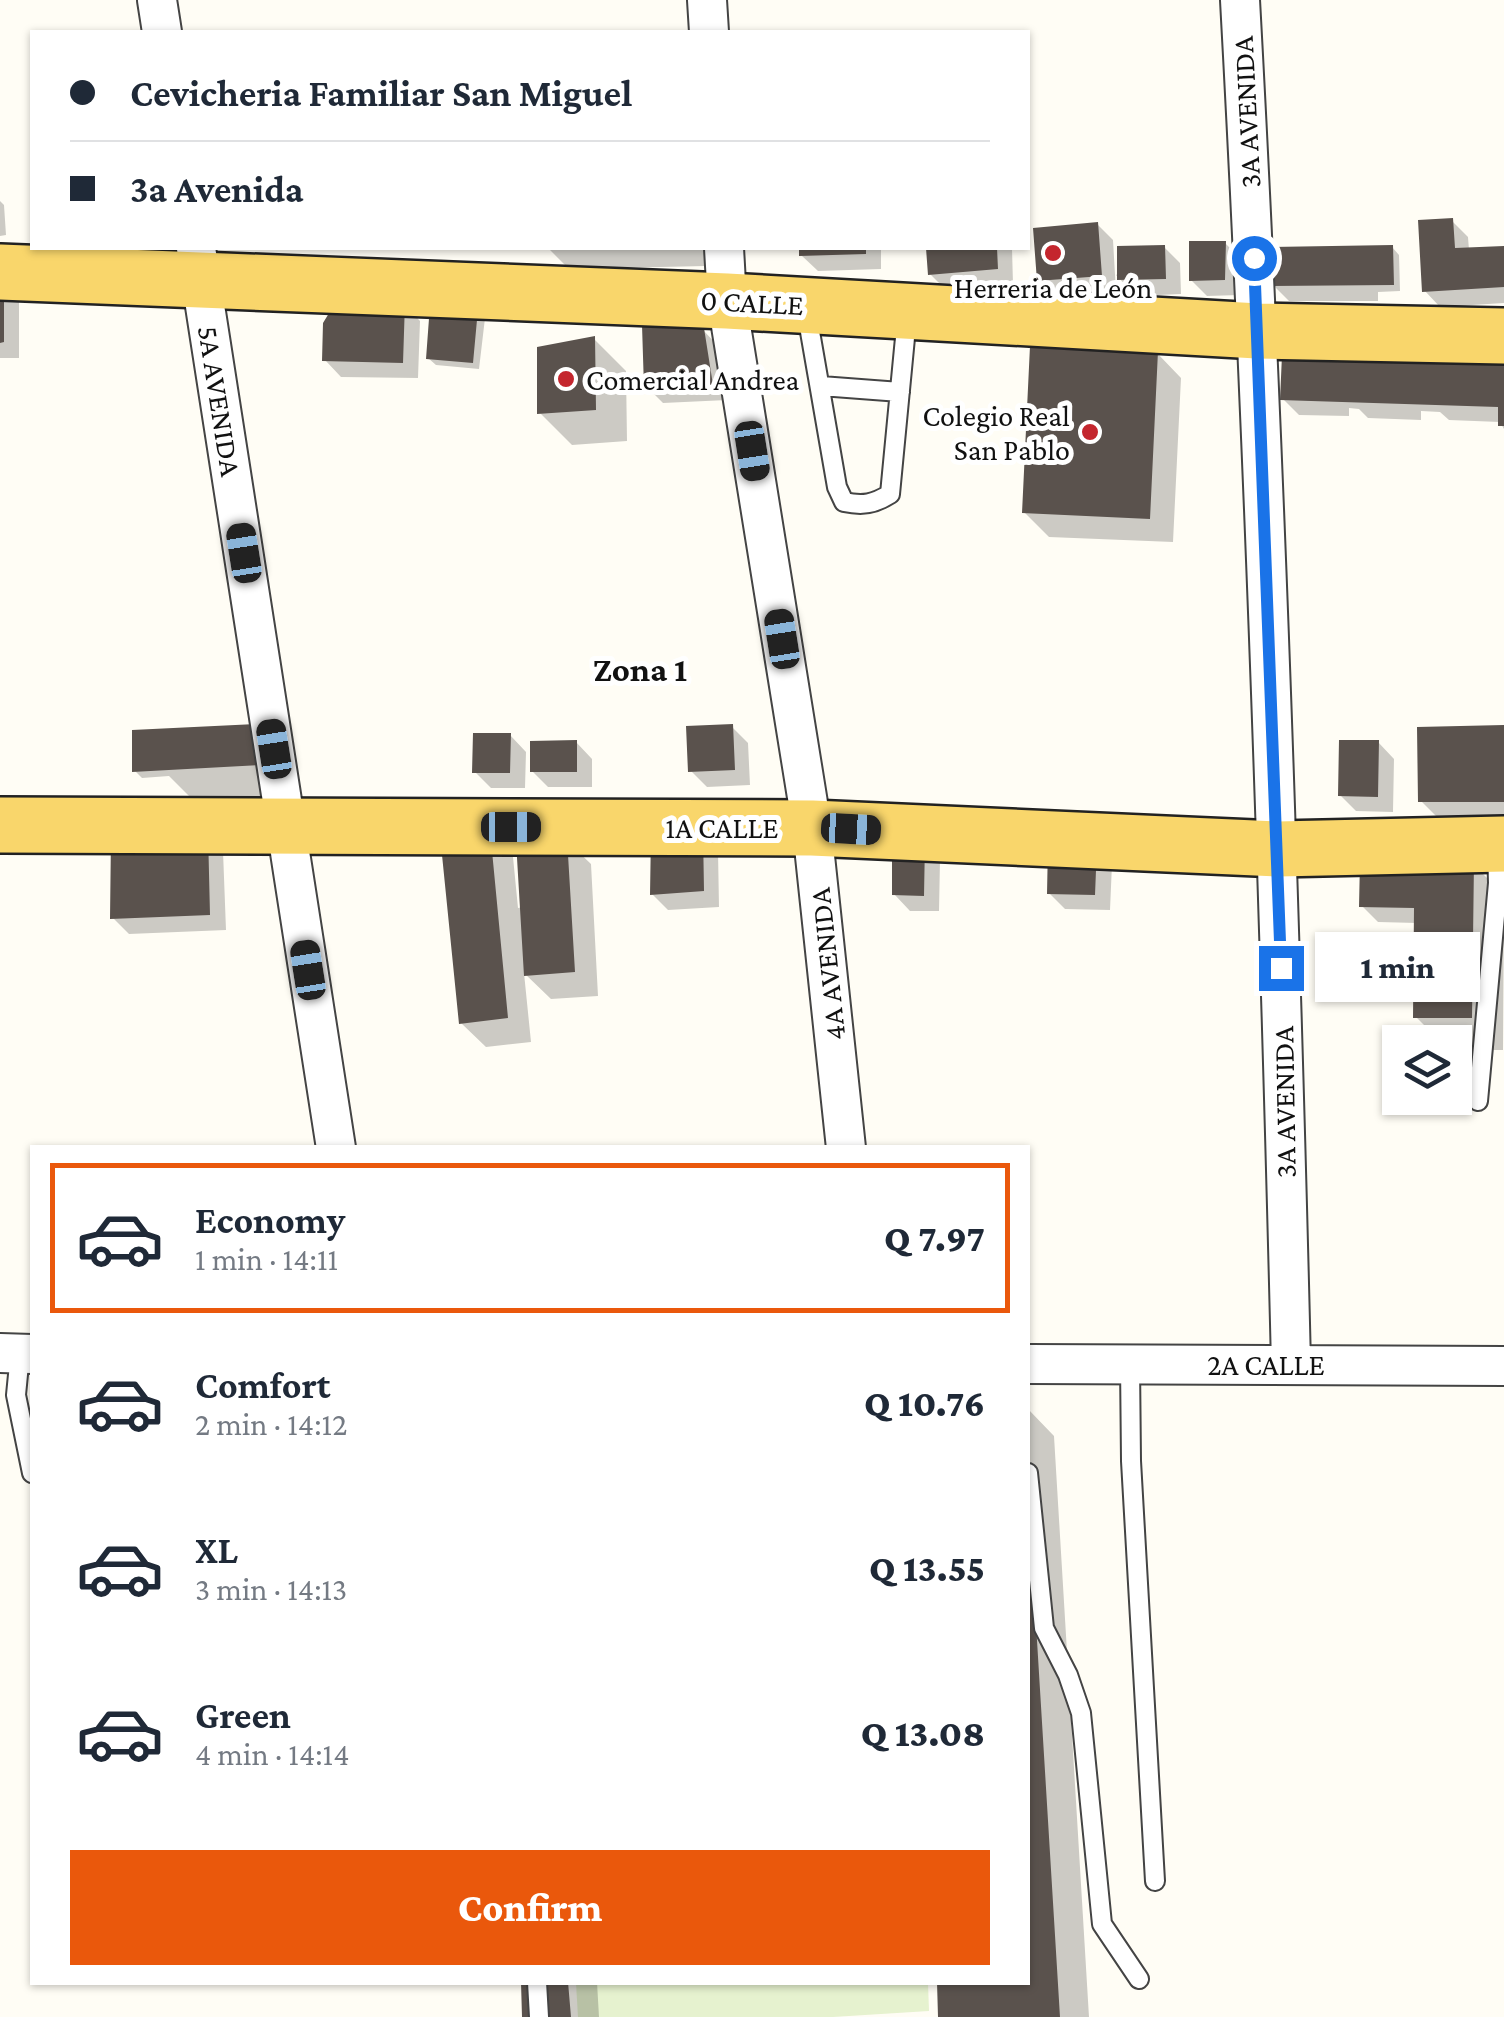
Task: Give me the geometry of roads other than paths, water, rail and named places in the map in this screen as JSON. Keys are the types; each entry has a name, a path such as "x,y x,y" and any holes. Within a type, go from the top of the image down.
{"main road":[{"name":"0 CALLE","path":"0,272 199,263 728,301 1258,332 1504,336"},
{"name":"1A CALLE","path":"0,824 812,828 1278,849 1500,844"}],"street":[{"path":"157,0 162,30"},
{"path":"707,0 709,30"},
{"name":"3A AVENIDA","path":"1240,0 1258,332 1278,849 1291,1364"},
{"name":"4A AVENIDA","path":"724,250 728,301 812,828 846,1145"},
{"name":"5A AVENIDA","path":"199,263 336,1145"},
{"name":"2A CALLE","path":"1030,1364 1504,1366"}],"lane":[{"path":"810,306 809,326 837,488 844,502 858,505 875,504 890,494 907,311"},
{"path":"821,386 900,392"},
{"path":"1478,1101 1500,844"},
{"path":"18,1354 16,1394 30,1464"},
{"path":"1130,1364 1131,1461 1155,1882"},
{"path":"1030,1493 1044,1628 1068,1674 1081,1714 1102,1924 1138,1979"},
{"path":"537,1985 539,2017"}],"place":[{"name":"Herreria de León","path":"1053,253"},
{"name":"Comercial Andrea","path":"566,379"},
{"name":"Colegio Real San Pablo","path":"1090,432"}],"district":[{"name":"Zona 1","path":"640,669"}]}
